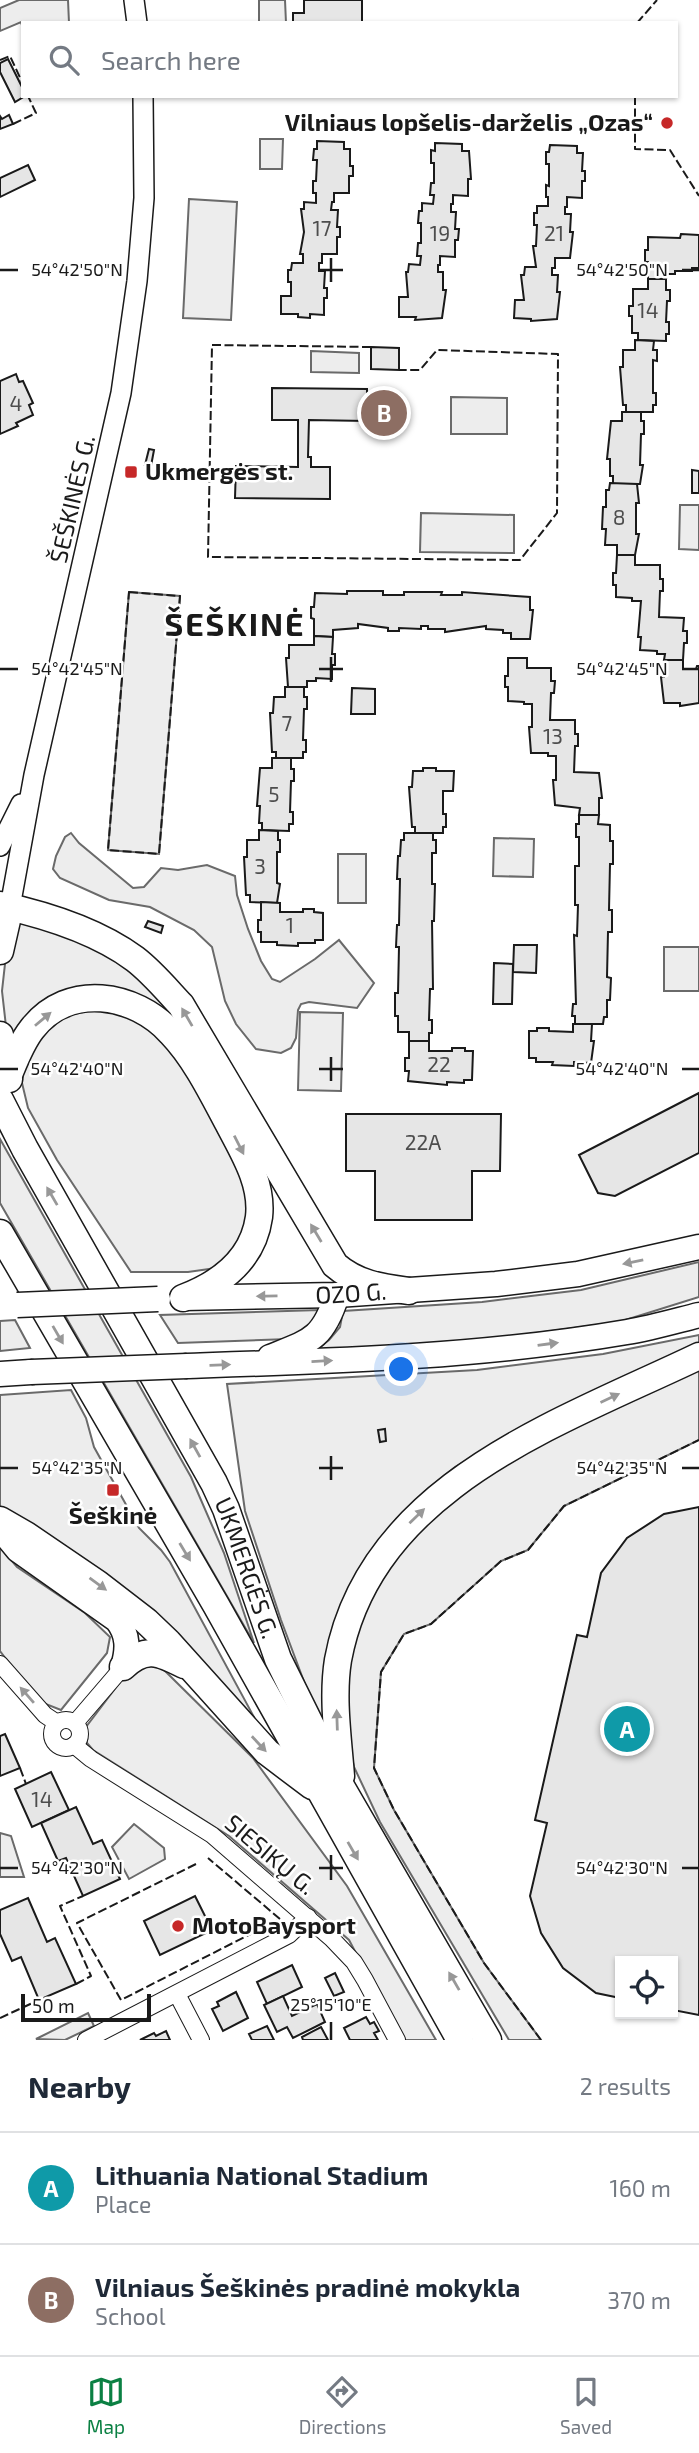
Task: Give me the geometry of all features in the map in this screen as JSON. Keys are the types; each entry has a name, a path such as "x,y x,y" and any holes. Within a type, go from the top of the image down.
{"highway":[{"path":"0,951 5,906 81,930 134,959 158,979 181,1005 335,1265 349,1277 372,1286 409,1291"},
{"path":"4,1088 19,1049 33,1028 50,1012 67,1003 86,998 121,1000 159,1021 172,1033 188,1054 220,1108 251,1169 259,1202 259,1219 254,1235 239,1261 219,1281 170,1298"},
{"name":"UKMERGĖS G.","path":"0,1035 4,1088 25,1149 215,1483 278,1659 330,1790 460,2040"},
{"name":"UKMERGĖS G.","path":"0,1233 216,1605 488,2040"},
{"path":"335,1265 337,1294"},
{"path":"0,1520 78,1570 136,1613 168,1642 267,1752 330,1790 338,1663 342,1641 352,1611 368,1578 412,1520 465,1474 532,1435 699,1356"},
{"path":"122,1667 132,1659 150,1653 167,1657 190,1668"}],"main road":[{"name":"OZO G.","path":"8,1305 409,1291 578,1274 699,1247"},
{"path":"253,1364 300,1345 321,1332 331,1314 337,1294"},
{"path":"0,1374 452,1354 544,1345 629,1332 699,1315"},
{"path":"0,1528 18,1550 117,1620 124,1629 126,1639 126,1655 122,1667"}],"street":[{"path":"134,0 137,21"},
{"name":"ŠEŠKINĖS G.","path":"5,906 121,393 137,281 144,198 143,98"},
{"path":"0,846 34,775"},
{"path":"0,1664 45,1715 57,1723"},
{"path":"75,1723 122,1667"},
{"path":"66,1720 75,1723 80,1735 74,1745 63,1747 55,1743 52,1735 57,1723 66,1720"},
{"name":"SIESIKŲ G.","path":"74,1745 91,1759 212,1835 307,1917 354,1962 397,2040"},
{"path":"86,2040 289,1935 307,1917"},
{"path":"177,1994 201,2040"}],"shaded area":[{"path":"19,0 68,0 69,21 21,21 0,31 0,8"},
{"path":"259,0 285,0 286,21 259,21"},
{"path":"260,139 283,139 282,169 260,169"},
{"path":"189,199 237,202 231,320 183,318"},
{"path":"311,351 359,353 359,373 311,372"},
{"path":"451,397 507,398 507,434 451,434"},
{"path":"680,505 699,505 699,550 679,549"},
{"path":"421,513 514,515 514,553 420,552"},
{"path":"129,592 180,596 159,854 108,850"},
{"path":"71,833 79,843 133,888 144,887 161,868 178,870 207,865 235,876 237,895 248,929 261,961 272,979 280,982 339,940 374,983 357,1008 309,1002 301,1004 296,1038 291,1048 281,1053 256,1049 236,1024 225,1001 212,947 194,930 150,907 109,900 60,878 53,869 56,856 65,837"},
{"path":"494,838 534,839 533,877 493,876"},
{"path":"338,854 366,854 366,903 338,903"},
{"path":"23,920 95,948 147,982 189,1031 104,990 9,1053 2,991 6,955 15,923"},
{"path":"664,947 699,947 699,991 664,991"},
{"path":"98,1009 135,1018 166,1043 187,1073 241,1175 247,1194 245,1239 216,1268 188,1272 131,1272 57,1160 28,1108 22,1083 23,1069 32,1048 60,1017"},
{"path":"300,1012 343,1013 341,1091 298,1090"},
{"path":"0,1139 191,1477 224,1553 254,1643 0,1203"},
{"path":"699,1262 699,1297 619,1322 461,1343 316,1350 340,1327 343,1311 482,1302 581,1290"},
{"path":"320,1310 319,1318 289,1339 178,1343 160,1315"},
{"path":"15,1320 30,1348 0,1351 0,1321"},
{"path":"699,1335 699,1343 455,1467 396,1519 368,1558 328,1717 318,1719 281,1620 245,1511 227,1384 477,1370 603,1354"},
{"path":"699,1367 699,1440 564,1506 528,1550 501,1561 431,1624 404,1634 381,1672 374,1768 394,1810 484,1963 541,2040 509,2040 380,1822 354,1767 349,1744 345,1691 358,1617 405,1541 493,1468"},
{"path":"71,1390 86,1418 94,1447 139,1528 170,1562 261,1730 41,1531 0,1506 0,1395"},
{"path":"0,1547 17,1567 85,1613 110,1637 107,1653 61,1710 38,1701 0,1651"},
{"path":"141,1665 161,1667 253,1758 347,1886 436,2040 402,2040 349,1940 229,1836 93,1750 87,1743 86,1727 127,1673"},
{"path":"134,1824 164,1848 165,1859 129,1879 112,1847"},
{"path":"0,1833 11,1836 24,1877 0,1877"},
{"path":"88,2013 94,2026 65,2040 36,2039"}],"building":[{"path":"304,0 362,0 362,21 293,21 293,13 304,13"},
{"path":"8,59 21,85 22,98 15,102 0,72 0,63"},
{"path":"9,115 13,124 0,129 0,116 2,119"},
{"path":"317,141 344,142 344,149 350,149 353,176 349,176 349,193 334,193 331,210 338,210 337,227 340,227 337,254 322,254 319,271 325,271 324,288 327,288 324,315 310,314 310,318 298,317 298,314 281,314 281,296 291,296 288,270 291,270 292,263 303,263 303,254 300,254 304,232 301,209 304,209 304,202 316,203 313,181 316,181 317,160 313,160"},
{"path":"435,143 462,144 462,151 469,151 471,179 468,179 468,196 453,195 451,204 451,212 456,212 455,229 459,229 458,240 455,240 455,257 440,256 438,265 438,272 443,272 443,290 446,290 442,318 415,320 416,317 399,317 399,297 408,297 406,272 409,264 420,265 421,256 417,256 418,243 421,243 419,211 422,211 422,203 433,204 434,195 430,195 431,183 434,183 431,150 435,151"},
{"path":"550,145 577,146 577,153 583,153 582,171 585,171 585,181 582,181 582,198 567,197 565,207 565,214 571,214 570,232 573,232 570,258 555,258 555,268 552,268 552,275 558,275 557,292 560,292 557,319 531,321 514,318 515,300 524,300 521,275 524,275 525,267 536,267 533,246 536,246 537,225 534,225 534,213 537,213 537,206 548,206 546,185 549,186 549,164 546,164 546,152 549,152"},
{"path":"28,165 35,180 0,197 0,178"},
{"path":"681,234 699,235 699,268 692,268 692,271 675,271 675,274 667,274 666,279 648,279 645,250 648,250 648,237 680,238"},
{"path":"648,279 666,279 666,290 670,290 666,322 669,322 669,334 666,334 666,341 638,340 638,333 632,333 629,306 633,306 633,289 648,289"},
{"path":"635,340 654,341 653,350 657,350 657,361 653,360 653,393 656,393 656,405 653,405 653,412 626,412 626,405 623,405 620,367 623,367 623,350 635,350"},
{"path":"371,347 399,348 399,370 371,369"},
{"path":"16,374 19,382 23,381 33,403 29,405 33,415 0,434 0,381"},
{"path":"272,388 367,389 367,421 309,420 308,457 311,457 311,467 330,467 330,499 235,498 236,466 298,467 298,420 272,420"},
{"path":"622,412 641,412 641,421 644,421 644,434 641,434 640,465 643,465 640,484 613,484 613,476 610,476 610,459 607,459 611,421 622,421"},
{"path":"149,449 154,450 151,466 145,465"},
{"path":"692,470 699,471 699,493 692,493"},
{"path":"610,483 637,484 639,503 636,503 636,534 639,534 635,555 617,555 617,545 605,545 606,529 602,529 603,507 606,507 606,490 609,490"},
{"path":"617,555 635,555 635,565 660,565 663,591 660,591 659,617 684,618 683,631 687,631 687,643 684,643 683,660 664,660 665,654 640,650 641,637 638,637 641,601 616,597 613,573 616,573"},
{"path":"347,591 383,591 383,595 442,592 441,595 462,595 462,592 530,597 530,610 533,610 530,639 511,639 511,633 486,629 486,626 445,632 445,629 428,629 428,626 421,626 421,629 399,628 399,631 388,631 388,628 358,624 358,628 333,630 333,637 314,636 311,607 314,607 315,593 347,594"},
{"path":"314,636 333,637 332,654 335,654 335,665 332,665 332,679 316,678 316,681 307,681 307,687 288,687 286,658 289,658 289,645 314,645"},
{"path":"508,658 527,658 527,668 551,668 551,681 555,681 554,693 551,693 550,720 575,720 578,746 575,746 574,772 599,773 602,798 599,798 599,815 579,815 580,808 555,805 553,780 556,780 556,756 531,753 529,727 532,727 532,704 508,701 505,676 508,676"},
{"path":"664,660 683,660 683,669 696,669 699,666 699,703 680,706 680,703 664,703 661,677 664,677"},
{"path":"285,687 304,687 304,697 307,697 303,740 306,740 306,752 303,752 303,758 276,758 276,752 272,752 270,713 273,713 274,697 285,697"},
{"path":"352,688 375,689 375,714 351,714"},
{"path":"272,758 291,758 291,769 294,769 290,812 293,812 293,824 289,824 289,831 262,830 262,823 259,823 260,806 257,806 260,768 272,768"},
{"path":"423,768 454,771 453,791 443,791 446,827 443,827 443,833 415,833 415,827 412,827 409,787 412,787 413,771 423,771"},
{"path":"579,815 599,815 598,824 610,825 610,841 613,841 609,910 612,910 612,932 608,932 607,977 611,978 610,1000 607,1000 607,1017 604,1017 603,1024 575,1024 575,1016 572,1016 573,1004 576,1004 574,935 577,936 578,905 575,905 575,866 579,866 576,824 579,824"},
{"path":"259,830 278,831 280,852 277,852 277,883 280,884 277,903 250,902 250,895 246,895 244,857 247,857 247,840 259,840"},
{"path":"404,833 433,833 433,840 436,840 436,853 432,853 432,884 435,884 432,921 433,989 430,989 429,1020 432,1020 432,1033 429,1033 429,1041 409,1041 409,1032 398,1032 398,1016 395,1016 399,947 396,947 399,925 398,856"},
{"path":"261,902 280,903 280,912 314,909 314,912 323,913 323,940 298,943 298,946 261,942 258,920 261,920"},
{"path":"148,921 163,926 161,933 145,927"},
{"path":"514,945 537,945 536,973 513,972"},
{"path":"494,963 513,964 512,1004 493,1004"},
{"path":"573,1024 592,1024 591,1041 594,1041 591,1063 574,1062 574,1066 552,1065 553,1062 536,1062 536,1058 529,1058 529,1031 549,1028 549,1031 573,1032"},
{"path":"409,1041 429,1041 429,1051 465,1048 465,1051 473,1051 472,1080 464,1080 464,1083 447,1082 447,1085 408,1081 409,1071 405,1071 405,1058 409,1058"},
{"path":"699,1093 699,1153 615,1196 598,1193 579,1155"},
{"path":"346,1114 501,1114 500,1171 472,1171 472,1220 375,1220 375,1171 346,1171"},
{"path":"385,1429 386,1441 380,1442 378,1430"},
{"path":"699,1507 699,2015 678,2011 678,1956 615,1956 615,1997 596,1993 563,1968 541,1933 530,1896 547,1823 535,1820 577,1635 587,1637 601,1573 627,1538 664,1514"},
{"path":"5,1734 20,1768 0,1776 0,1736"},
{"path":"51,1772 69,1810 32,1827 15,1789"},
{"path":"76,1807 93,1844 102,1840 120,1879 83,1896 66,1858 58,1861 41,1823"},
{"name":"MotoBaysport","path":"195,1896 212,1930 160,1955 144,1921"},
{"path":"28,1898 47,1942 55,1938 76,1984 39,2000 21,1957 12,1961 0,1934 0,1910"},
{"path":"292,1965 302,1987 267,2004 257,1982"},
{"path":"335,1973 344,1992 334,1996 325,1978"},
{"path":"236,1992 248,2018 223,2031 212,2009 219,2006 217,2002"},
{"path":"283,1996 292,2016 317,2004 325,2022 293,2038 287,2027 277,2032 264,2005"},
{"path":"366,2017 370,2024 374,2022 379,2031 374,2033 378,2040 350,2040 344,2028"},
{"path":"267,2026 274,2040 252,2040 249,2034"},
{"path":"321,2027 328,2040 303,2040 302,2037"},
{"path":"166,2031 170,2040 140,2040 154,2033 156,2036"}],"fence":[{"path":"639,21 657,0"},
{"path":"0,60 10,56 21,80"},
{"path":"13,124 36,113 29,98"},
{"path":"635,98 635,149 670,150 699,196"},
{"path":"371,347 212,345 208,557 520,560 557,513 558,354 437,350 420,370 399,370"},
{"path":"129,592 180,596 159,854 108,850 129,592"},
{"path":"541,2040 484,1963 394,1810 374,1768 381,1672 404,1634 431,1624 501,1561 528,1550 564,1506 699,1440"},
{"path":"20,1768 26,1784"},
{"path":"196,1864 77,1923 121,2000 280,1919 208,1858"},
{"path":"76,1984 91,1976 60,1906 83,1896"},
{"path":"0,2018 39,2000"}],"place":[{"name":"Vilniaus lopšelis-darželis „Ozas“","path":"667,123"},
{"name":"Vilniaus Šeškinės pradinė mokykla","path":"384,413"},
{"name":"Ukmergės st.","path":"131,472"},
{"name":"Šeškinė","path":"113,1490"},
{"name":"Lithuania National Stadium","path":"627,1729"},
{"name":"MotoBaysport","path":"178,1926"}],"district":[{"name":"ŠEŠKINĖ","path":"235,625"}]}
